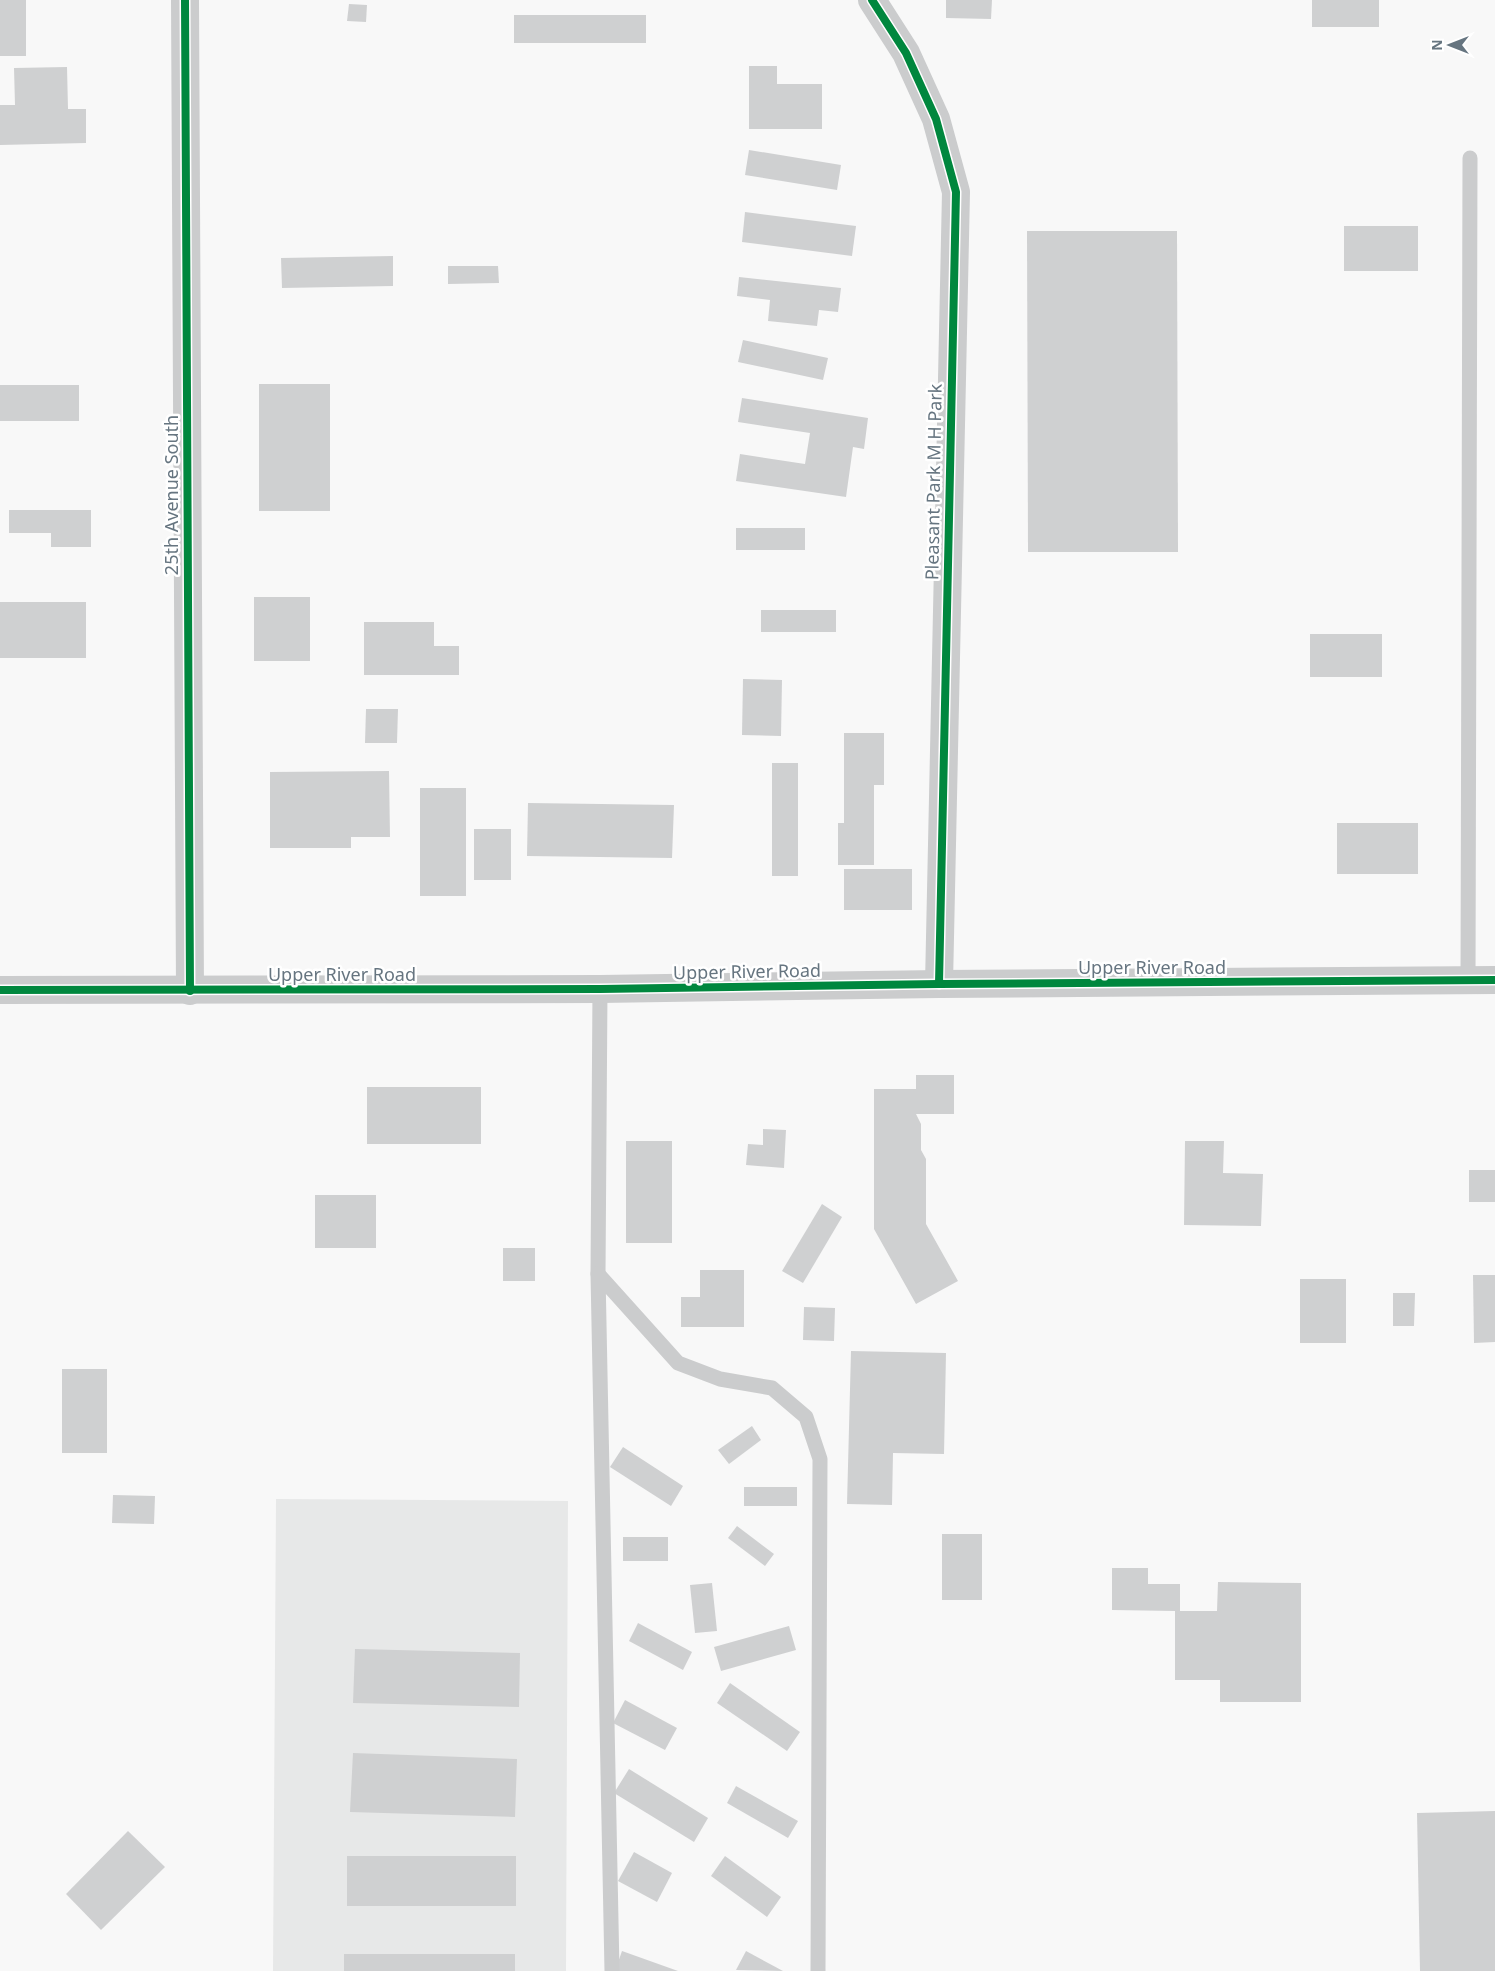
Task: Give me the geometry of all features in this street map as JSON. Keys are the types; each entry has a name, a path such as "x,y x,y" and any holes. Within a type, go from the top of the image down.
{"street":[{"name":"25th Avenue South","path":"185,0 190,990"},
{"name":"Pleasant Park M H Park","path":"872,0 906,53 936,120 956,192 939,984"},
{"name":"Upper River Road","path":"0,990 600,989 939,984 1495,980"}],"lane":[{"path":"1468,981 1470,158"},
{"path":"600,989 598,1274 612,1971"},
{"path":"598,1274 678,1363 720,1379 772,1388 806,1417 820,1459 818,1971"}],"shaded area":[{"path":"276,1499 568,1501 566,1971 273,1971"}],"building":[{"path":"0,0 26,0 26,56 0,56"},
{"path":"946,0 992,0 991,19 946,18"},
{"path":"1312,0 1379,0 1379,27 1312,27"},
{"path":"349,4 367,5 366,22 347,21"},
{"path":"514,15 646,15 646,43 514,43"},
{"path":"749,66 777,66 777,84 822,84 822,129 749,129"},
{"path":"67,67 68,109 86,109 86,143 0,145 0,105 15,105 14,68"},
{"path":"749,150 841,165 837,190 745,175"},
{"path":"745,212 856,226 852,256 742,242"},
{"path":"1344,226 1418,226 1418,271 1344,271"},
{"path":"1027,231 1177,231 1178,552 1028,552"},
{"path":"393,256 393,286 282,288 281,258"},
{"path":"448,266 498,266 499,283 448,284"},
{"path":"739,277 841,288 838,312 819,310 817,326 768,321 770,300 737,296"},
{"path":"743,340 828,358 823,380 738,362"},
{"path":"259,384 330,384 330,511 259,511"},
{"path":"0,385 79,385 79,421 0,421"},
{"path":"742,398 868,418 864,449 853,447 846,497 736,481 740,454 805,464 810,433 738,422"},
{"path":"9,510 91,510 91,547 51,547 51,533 9,533"},
{"path":"736,528 805,528 805,550 736,550"},
{"path":"254,597 310,597 310,661 254,661"},
{"path":"0,602 86,602 86,658 0,658"},
{"path":"761,610 836,610 836,632 761,632"},
{"path":"364,622 434,622 434,646 459,646 459,675 364,675"},
{"path":"1310,634 1382,634 1382,677 1310,677"},
{"path":"743,679 782,680 781,736 742,735"},
{"path":"366,709 398,709 397,743 365,743"},
{"path":"844,733 884,733 884,785 874,785 874,865 838,865 838,823 844,823"},
{"path":"772,763 798,763 798,876 772,876"},
{"path":"389,771 390,837 351,837 351,848 270,848 270,772"},
{"path":"420,788 466,788 466,896 420,896"},
{"path":"528,803 674,805 672,858 527,856"},
{"path":"1337,823 1418,823 1418,874 1337,874"},
{"path":"474,829 511,829 511,880 474,880"},
{"path":"844,869 912,869 912,910 844,910"},
{"path":"916,1075 954,1075 954,1114 916,1114 921,1124 921,1150 926,1159 926,1224 958,1281 916,1304 874,1229 874,1089 916,1089"},
{"path":"367,1087 481,1087 481,1144 367,1144"},
{"path":"763,1129 786,1130 784,1168 746,1165 748,1144 763,1145"},
{"path":"626,1141 672,1141 672,1243 626,1243"},
{"path":"1185,1141 1224,1141 1223,1173 1263,1174 1261,1226 1184,1225"},
{"path":"1469,1170 1495,1170 1495,1202 1469,1202"},
{"path":"315,1195 376,1195 376,1248 315,1248"},
{"path":"822,1204 842,1217 803,1283 782,1271"},
{"path":"503,1248 535,1248 535,1281 503,1281"},
{"path":"700,1270 744,1270 744,1327 681,1327 681,1297 700,1297"},
{"path":"1473,1275 1495,1275 1495,1342 1474,1343"},
{"path":"1300,1279 1346,1279 1346,1343 1300,1343"},
{"path":"1393,1293 1415,1293 1414,1326 1393,1326"},
{"path":"804,1307 835,1308 834,1341 803,1340"},
{"path":"851,1351 946,1353 944,1454 893,1453 892,1505 847,1504"},
{"path":"62,1369 107,1369 107,1453 62,1453"},
{"path":"752,1426 761,1440 729,1464 718,1450"},
{"path":"623,1447 683,1486 671,1506 610,1467"},
{"path":"744,1487 797,1487 797,1506 744,1506"},
{"path":"113,1495 155,1496 154,1524 112,1523"},
{"path":"737,1526 774,1554 765,1566 728,1538"},
{"path":"942,1534 982,1534 982,1600 942,1600"},
{"path":"623,1537 668,1537 668,1561 623,1561"},
{"path":"1112,1568 1148,1568 1148,1584 1180,1584 1180,1611 1217,1611 1218,1582 1301,1583 1301,1702 1220,1702 1220,1680 1175,1680 1175,1611 1112,1610"},
{"path":"712,1583 717,1631 695,1633 690,1585"},
{"path":"638,1623 692,1652 683,1670 629,1641"},
{"path":"789,1626 796,1650 721,1671 714,1647"},
{"path":"355,1649 520,1653 519,1707 353,1703"},
{"path":"730,1683 800,1732 787,1751 717,1703"},
{"path":"625,1700 677,1728 665,1750 613,1723"},
{"path":"353,1753 517,1759 515,1817 350,1812"},
{"path":"629,1769 708,1818 694,1842 614,1793"},
{"path":"736,1786 798,1821 788,1838 727,1803"},
{"path":"1495,1811 1495,1971 1420,1971 1417,1813"},
{"path":"128,1831 165,1867 101,1930 66,1894"},
{"path":"634,1852 672,1873 657,1902 618,1881"},
{"path":"347,1856 516,1856 516,1906 347,1906"},
{"path":"725,1856 781,1897 767,1917 711,1876"},
{"path":"622,1951 678,1971 615,1971"},
{"path":"746,1951 783,1971 736,1970"},
{"path":"344,1954 515,1954 515,1971 344,1971"}],"cycle path":[{"path":"185,0 190,991"},
{"path":"872,0 906,53 936,119 956,192 939,984"},
{"path":"0,990 600,989 939,984 1495,980"}]}
